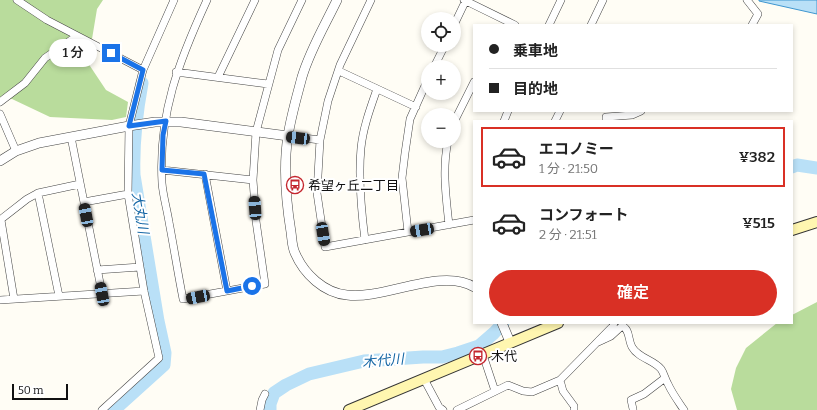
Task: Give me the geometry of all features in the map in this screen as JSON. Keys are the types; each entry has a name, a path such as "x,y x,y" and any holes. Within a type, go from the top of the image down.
{"main road":[{"path":"793,230 817,222"},
{"path":"349,410 483,354 509,340 555,324"}],"street":[{"path":"17,0 47,20 143,70"},
{"path":"102,410 159,358 144,291 128,194 134,125 143,70 174,0"},
{"path":"208,0 188,42 176,72 170,92 163,135 162,184 183,299 265,284 256,222 253,180 256,132 278,50 302,0"},
{"path":"218,78 255,0"},
{"path":"337,0 311,52 302,76 288,136 286,174 288,210 294,252 301,266 314,281 332,291 345,295 362,296 447,280 468,284 473,286"},
{"path":"371,0 340,65 328,101 320,140 317,193 325,247 473,220"},
{"path":"460,12 465,0 513,24"},
{"path":"549,24 561,0"},
{"path":"592,24 602,0"},
{"path":"747,0 758,14 753,24"},
{"path":"0,102 25,83 45,58 77,36"},
{"path":"339,71 416,107"},
{"path":"176,72 268,84"},
{"path":"461,108 473,84"},
{"path":"366,240 360,203 361,147 368,117 377,89"},
{"path":"408,232 402,178 410,119 421,95"},
{"path":"606,120 606,117 632,115 639,112"},
{"path":"0,114 16,151"},
{"path":"0,161 16,151 39,143 134,125 166,121 320,140"},
{"path":"71,137 102,294"},
{"path":"447,148 444,172 449,225"},
{"path":"162,170 253,180"},
{"path":"204,174 227,291"},
{"path":"14,299 0,220 27,199 38,193 80,184"},
{"path":"38,193 59,296"},
{"path":"84,202 128,194"},
{"path":"97,270 140,267"},
{"path":"0,300 144,291"},
{"path":"502,324 509,340"},
{"path":"462,409 508,385 532,392 560,380 614,324"},
{"path":"598,342 610,336 622,326 625,327 627,329 632,348 661,370 684,410"},
{"path":"483,354 495,391"},
{"path":"633,409 631,400 644,394 665,378"},
{"path":"424,379 443,410"},
{"path":"560,380 563,391 574,406 574,410"},
{"path":"260,410 262,400 266,394"}],"green space":[{"path":"0,0 103,0 97,9 88,63 106,90 128,102 126,117 112,120 50,117 12,99 0,100"},
{"path":"817,302 817,410 737,410 731,389 736,368 746,348 776,324 793,324 793,314"}],"water":[{"path":"817,0 817,14 759,1"}],"waterway":[{"name":"大丸川","path":"114,410 164,365 165,353 158,321 134,175 134,153 138,105 142,83"},
{"name":"木代川","path":"793,167 797,165 817,168"},
{"name":"木代川","path":"270,410 270,404 274,393 286,385 309,374 364,361 442,357 458,353 479,346 502,324"}],"place":[{"name":"希望ヶ丘二丁目","path":"295,185"},
{"name":"木代","path":"478,356"}],"route":[{"path":"111,53 143,70 129,126 166,121 163,135 162,170 204,174 227,291 252,286"}]}
